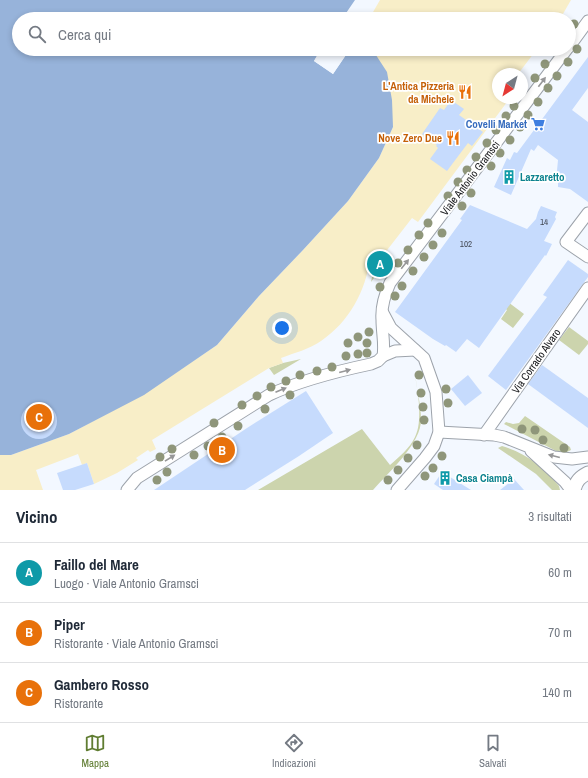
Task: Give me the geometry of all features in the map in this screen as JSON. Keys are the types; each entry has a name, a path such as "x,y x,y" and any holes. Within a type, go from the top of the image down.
{"street":[{"name":"Viale Antonio Gramsci","path":"576,37 588,21"},
{"name":"Viale Antonio Gramsci","path":"383,356 384,342 382,310 385,292 396,274 562,56"},
{"path":"588,213 566,242 588,257"},
{"name":"Via Corrado Alvaro","path":"484,435 588,288"},
{"path":"382,310 391,328 424,358 436,392 439,432 434,446 397,490"},
{"path":"127,490 137,478 269,395 307,381 371,364 378,361 383,356 395,351 415,350"},
{"path":"439,432 504,437 554,457 572,459 588,457"},
{"path":"522,445 548,466 565,482 571,490"},
{"path":"574,490 576,482 588,472"}],"green space":[{"path":"376,258 389,258 371,282"},
{"path":"504,299 524,314 513,328 501,319 507,310 500,304"},
{"path":"569,327 588,341 588,344 579,355 559,340"},
{"path":"301,359 274,375 269,368 283,363"},
{"path":"417,389 421,419 420,428 416,438 403,457 373,490 258,490 362,429 390,465 404,452 415,437 419,423"},
{"path":"525,416 570,447 571,450 565,453 556,451 504,424 506,422 513,424 519,423"},
{"path":"502,446 527,457 541,467 559,486 560,490 552,490 536,474 498,448"}],"sand":[{"path":"380,0 571,0 564,12 373,12"},
{"path":"375,56 532,56 523,68 492,68 492,104 506,104 418,222 412,218 381,258 370,258 365,282 360,294 348,315 331,333 321,341 302,351 281,358 283,363 269,368 152,440 156,449 150,452 148,450 136,458 138,460 117,473 94,484 87,463 82,465 78,454 36,470 43,490 0,490 0,455 11,455 69,434 144,394 217,345 259,296 348,201 379,158 393,127"}],"water":[{"path":"0,0 355,0 347,12 12,12 12,56 317,56 314,61 333,74 345,56 377,56 387,72 392,100 393,127 379,158 348,201 259,296 217,345 144,395 69,434 11,455 0,455"}],"pier":[{"path":"317,56 319,56 316,60 333,71 343,56 345,56 333,74 314,61"}],"building":[{"path":"588,57 588,88 572,110 588,122 588,202 570,189 558,187 558,181 556,181 558,160 538,145 534,151 531,149 511,195 494,187 507,158 510,160 514,152 517,153"},
{"name":"Nove Zero Due","path":"451,100 464,109 459,115 483,132 472,146 468,143 447,171 430,159 438,148 436,146 437,145 422,134 440,108 444,110"},
{"path":"470,205 527,229 536,219 541,206 557,212 555,217 556,219 544,241 552,244 546,256 545,255 479,348 467,339 456,352 433,339 395,312 462,220 460,219"},
{"path":"568,260 588,274 588,277 506,390 488,376 547,297 543,295"},
{"path":"542,365 588,398 588,428 528,384"},
{"path":"468,375 482,393 465,406 451,389"},
{"path":"306,391 333,433 299,456 245,490 154,490 247,428"},
{"path":"43,403 52,408 56,414 56,428 52,434 43,439 35,439 26,434 22,428 21,417 26,408 32,404"},
{"path":"87,463 94,484 75,490 63,490 57,473"},
{"name":"Casa Ciampà","path":"442,472 471,490 443,490 434,484"},
{"path":"514,479 524,490 500,490"}],"place":[{"name":"L'Antica Pizzeria da Michele","path":"465,92"},
{"name":"Covelli Market","path":"538,124"},
{"name":"Nove Zero Due","path":"453,138"},
{"name":"Lazzaretto","path":"509,177"},
{"name":"Faillo del Mare","path":"380,264"},
{"name":"Gambero Rosso","path":"39,417"},
{"name":"Piper","path":"222,450"},
{"name":"Casa Ciampà","path":"445,478"}]}
